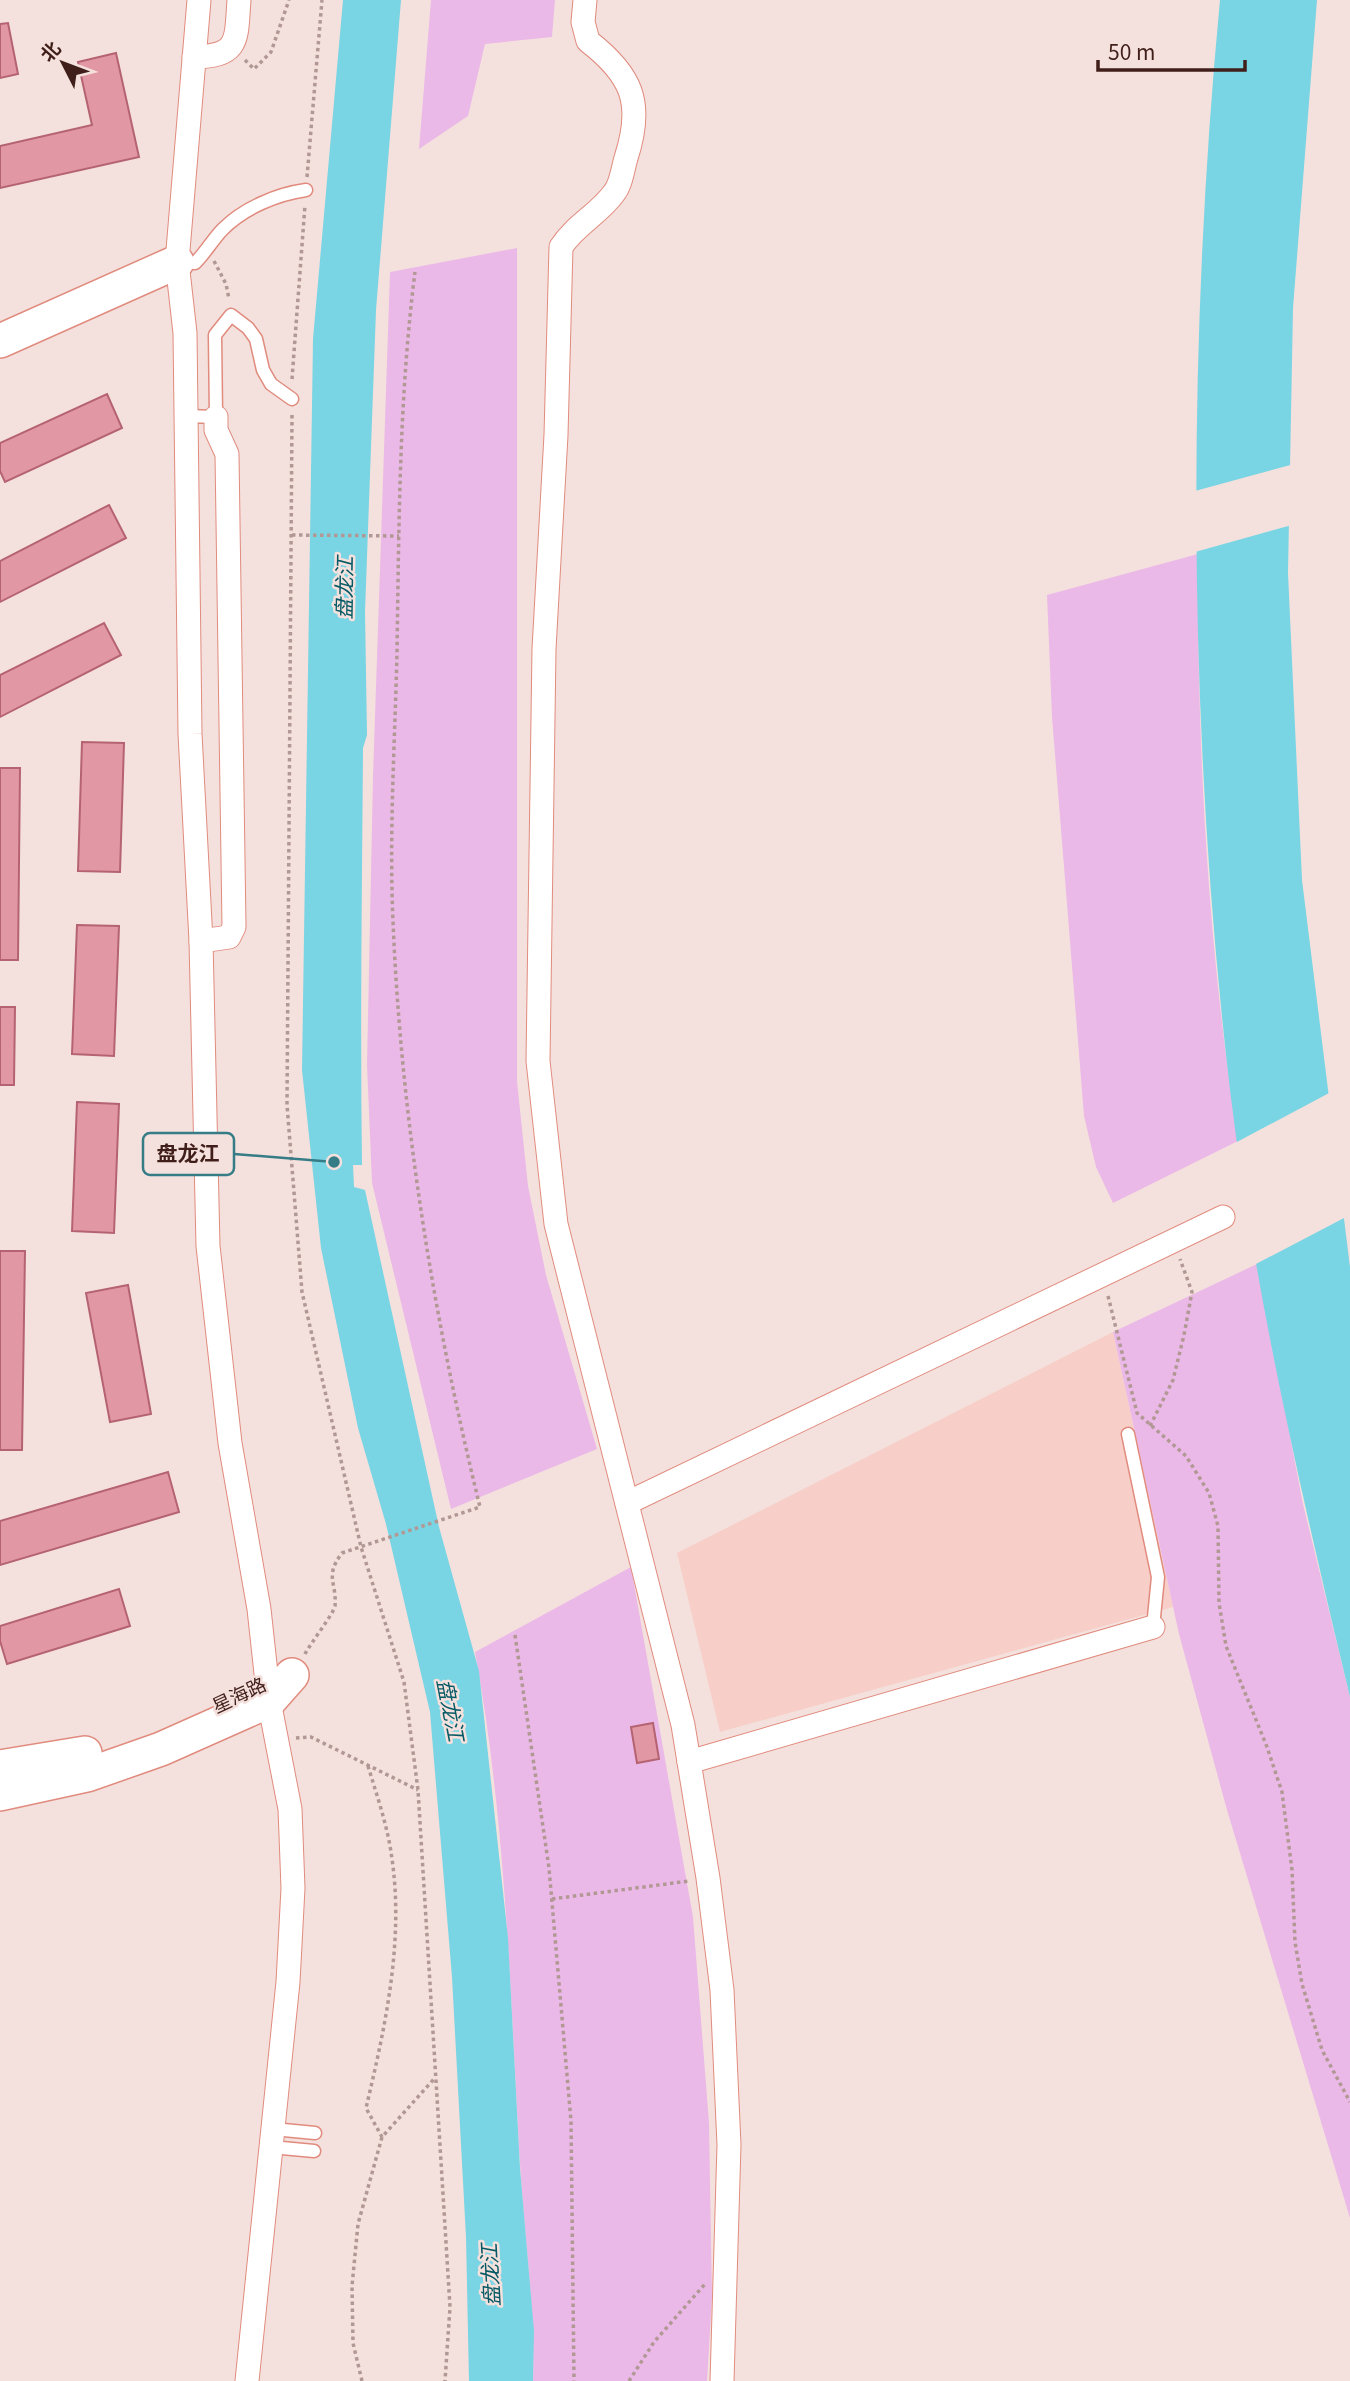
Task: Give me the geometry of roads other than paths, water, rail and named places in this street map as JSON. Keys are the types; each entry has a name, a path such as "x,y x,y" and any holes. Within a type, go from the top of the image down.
{"street":[{"path":"199,0 194,57 192,257 185,333 190,734 201,941 211,1294 230,1443 258,1609 276,1686 277,1739 290,1809 293,1888 288,1982 247,2381"},
{"path":"194,57 219,56 229,49 236,34 239,0"},
{"path":"585,0 583,22 588,41 612,60 631,86 634,133 615,192 569,234 561,247 556,435 544,649 538,1061 556,1224 683,1725 708,1878 722,1990 729,2145 722,2381"},
{"path":"0,341 192,257"},
{"path":"201,941 229,937 234,927 227,454 216,430 216,417"},
{"path":"627,1503 1223,1217"},
{"path":"689,1762 1153,1627"},
{"name":"星海路","path":"0,1767 75,1756 169,1730 276,1686"},
{"name":"星海路","path":"0,1794 99,1770 161,1749 276,1686"}],"lane":[{"path":"192,257 247,212 282,194 306,190"},
{"path":"186,416 216,417 215,335 231,315 248,328 256,339 262,370 271,384 292,399"},
{"path":"1128,1434 1158,1577 1153,1627"},
{"path":"272,2138 315,2133"},
{"path":"272,2138 314,2151"}],"water":[{"path":"343,0 401,0 376,310 365,612 367,735 363,748 362,1165 353,1165 354,1187 365,1190 439,1527 479,1671 508,1938 520,2168 534,2331 533,2381 469,2381 466,2237 452,1977 430,1712 386,1524 358,1428 321,1248 302,1070 313,339"},
{"path":"1220,0 1317,0 1293,308 1288,573 1302,880 1350,1267 1350,1697 1266,1319 1240,1167 1216,955 1199,682 1196,545 1201,271"}],"place":[{"name":"盘龙江","path":"334,1162"}]}
